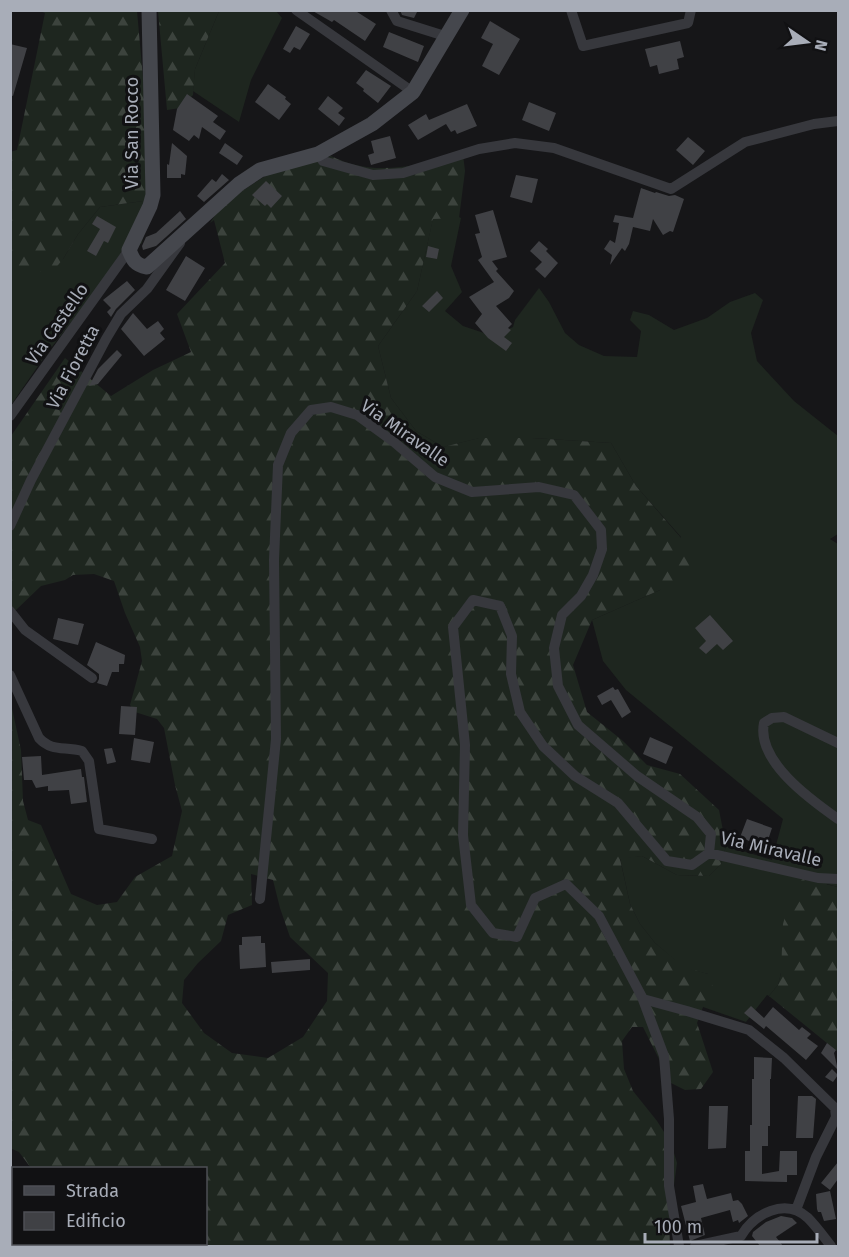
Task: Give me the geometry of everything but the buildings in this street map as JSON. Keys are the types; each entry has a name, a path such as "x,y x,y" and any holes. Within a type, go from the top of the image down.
{"street":[{"name":"Via San Rocco","path":"129,250 153,195 149,10"},
{"path":"296,10 413,92"},
{"path":"391,10 397,21 448,37"},
{"path":"129,250 133,261 140,266 147,267 239,183 260,170 318,154 372,124 413,92 448,37 462,10"},
{"path":"571,10 583,46 688,23 691,10"},
{"path":"318,154 323,160 373,175 403,173 479,149 515,143 554,148 671,189 745,142 814,124 838,121"},
{"name":"Via Fioretta","path":"10,526 31,480 106,339 121,314 147,289 179,246 183,236"},
{"name":"Via Castello","path":"10,416 129,250"},
{"name":"Via Miravalle","path":"260,899 276,739 274,560 279,465 291,433 304,418 311,411 331,407 357,415 394,442 435,477 472,492 539,487 574,495 602,530 602,549 593,575 580,596 562,615 554,648 558,686 578,725 637,776 697,817 711,834 709,853 818,878 838,879"},
{"path":"679,1246 669,1186 669,1119 664,1056 643,999 599,916 566,884 534,898 517,937 493,933 471,905 463,835 465,745 453,627 473,600 500,606 512,636 511,674 520,712 543,747 575,776 618,803 668,861 692,865 709,853"},
{"path":"10,611 25,630 92,678"},
{"path":"10,675 39,738 46,745 55,748 70,747 82,751 89,761 99,829 152,839"},
{"path":"838,743 784,717 772,718 764,723 761,734 778,768 813,802 838,819"},
{"path":"643,999 749,1030 784,1058 835,1108 836,1117 816,1157 796,1210"},
{"path":"695,1246 744,1241 751,1222 771,1210 782,1208 796,1210 807,1217 831,1246"}],"green space":[{"path":"40,11 137,11 148,134 150,200 100,207 78,234 54,270 37,272 11,268 10,152 17,150 45,13"},
{"path":"158,11 219,11 195,69 193,95 180,108 167,110"},
{"path":"219,11 276,11 282,18 251,80 239,122 193,91 195,69"},
{"path":"463,155 465,171 459,218 433,219 417,291 378,346 391,398 416,431 443,447 479,438 532,438 611,443 636,486 701,561 660,590 592,620 573,665 587,712 623,741 647,765 680,774 719,810 726,846 721,864 709,876 677,875 642,856 620,859 630,904 640,924 655,943 684,967 708,974 716,995 703,1007 697,1023 713,1072 701,1089 685,1090 671,1083 643,1027 632,1027 622,1041 624,1069 633,1091 671,1143 677,1163 669,1221 670,1246 137,1246 134,1245 207,1245 207,1167 30,1167 19,1152 10,1148 10,699 21,750 23,801 28,820 41,825 71,894 97,905 117,902 135,877 172,856 182,811 164,728 157,719 135,712 130,705 142,661 140,647 114,581 94,574 73,575 65,580 41,586 16,610 11,609 11,436 65,358 111,396 153,370 191,352 177,314 225,263 214,220 210,223 222,204 270,173 331,156 363,167 413,166","holes":["251,874 273,880 290,937 328,973 327,1001 303,1037 268,1058 232,1053 204,1033 182,1003 184,980 221,941 228,915 252,905"]},
{"path":"150,200 142,243 119,262 47,353 11,405 11,268 63,259 78,234 100,207"},
{"path":"433,218 461,218 451,266 462,292 445,311 463,326 493,336 513,327 515,320 539,288 565,333 579,345 604,356 637,357 641,331 630,320 633,311 649,315 674,330 707,318 730,302 755,293 763,300 751,333 757,361 794,401 838,436 838,534 830,539 838,544 838,887 827,884 781,973 778,985 746,1022 703,1007 708,974 684,968 655,943 640,924 630,904 620,858 642,856 677,875 709,876 721,864 726,846 772,860 783,819 626,690 603,661 592,620 660,590 681,537 636,486 611,443 532,438 480,438 443,447 416,431 391,398 378,346 417,291"},
{"path":"803,879 838,887 838,1052 769,996 778,985 781,973 783,924 793,888"}]}
